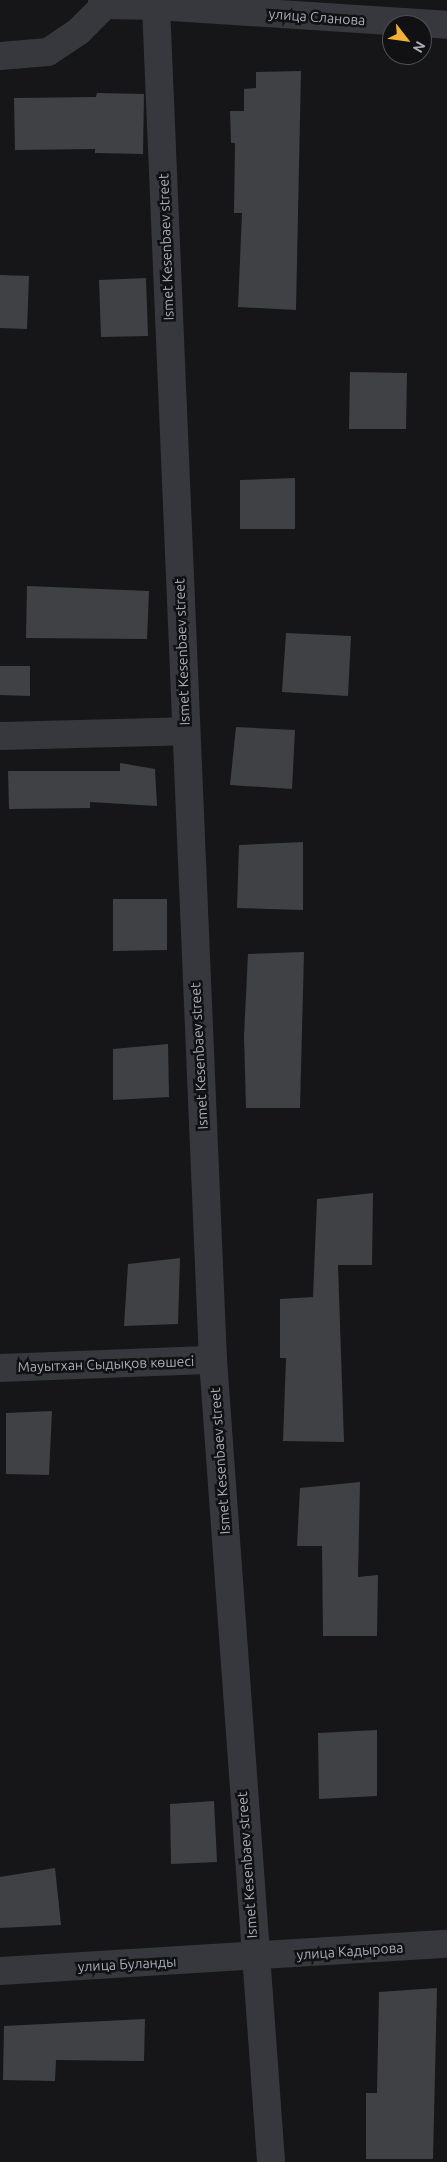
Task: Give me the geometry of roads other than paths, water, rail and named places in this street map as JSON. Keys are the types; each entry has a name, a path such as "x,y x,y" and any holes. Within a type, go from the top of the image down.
{"street":[{"path":"0,56 48,52 79,30 103,2 156,6"},
{"name":"улица Сланова","path":"156,6 447,25"},
{"name":"Ismet Kesenbaev street","path":"156,6 185,731 213,1360 254,1957 271,2162"},
{"path":"0,736 185,731"},
{"name":"Мауытхан Сыдықов көшесі","path":"0,1368 213,1360"},
{"name":"улица Кадырова","path":"254,1957 447,1944"},
{"name":"улица Буланды","path":"0,1971 254,1957"}]}
